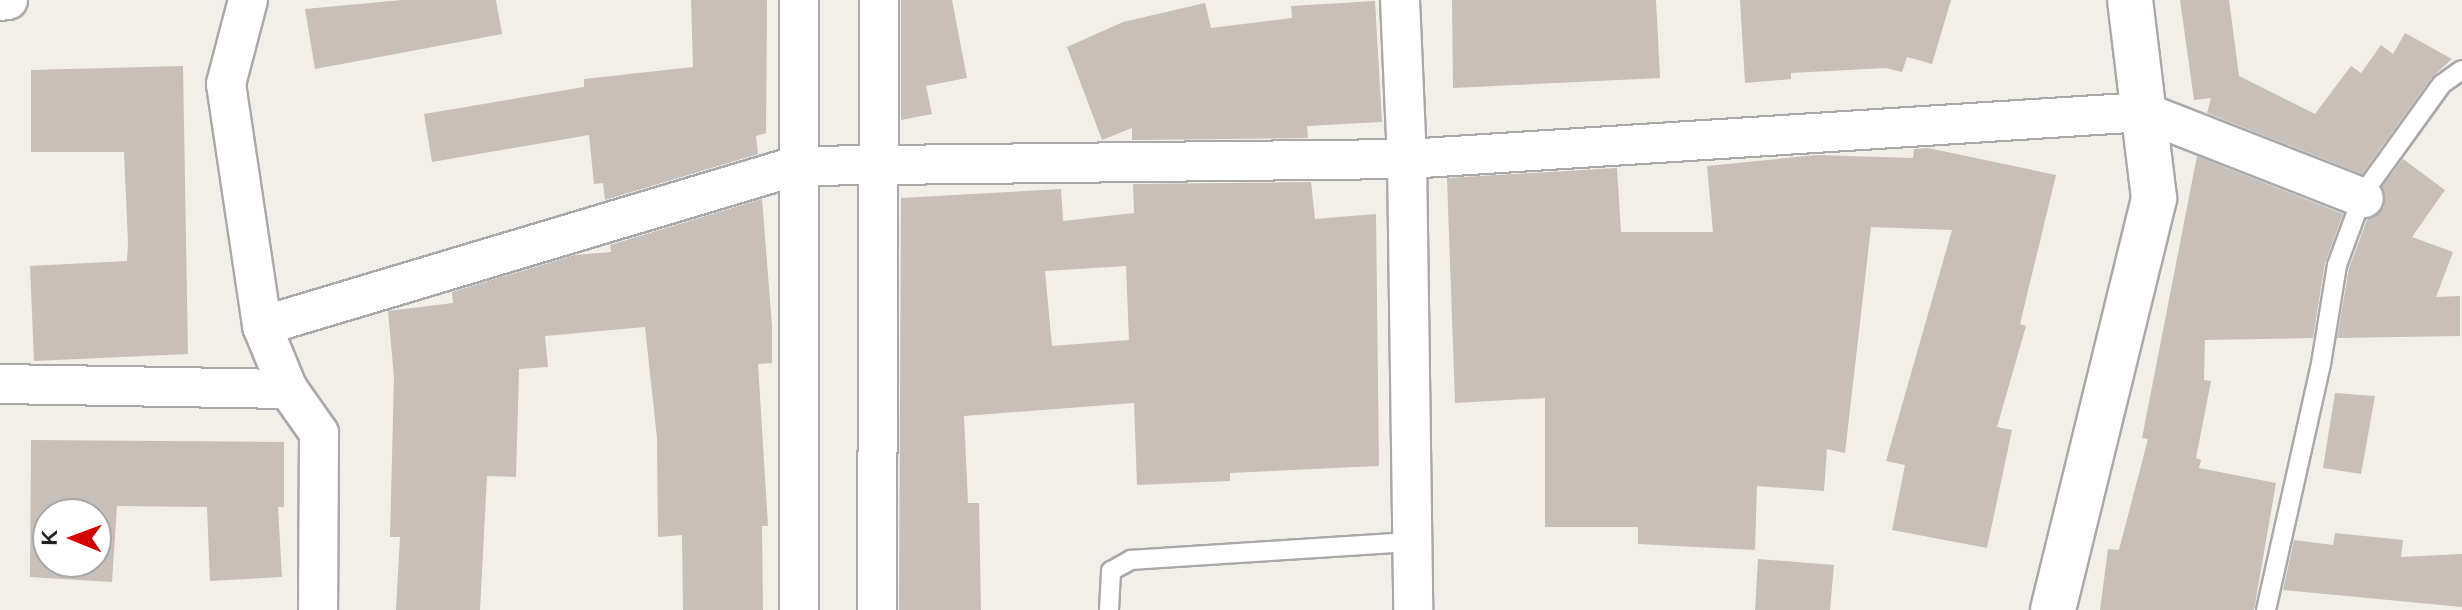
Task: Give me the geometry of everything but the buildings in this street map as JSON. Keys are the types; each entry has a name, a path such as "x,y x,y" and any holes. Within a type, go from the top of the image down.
{"street":[{"path":"0,1 8,0"},
{"path":"248,0 226,84 262,326 288,389 319,433 318,610"},
{"path":"799,0 796,166 799,610"},
{"path":"877,610 879,0"},
{"path":"1400,0 1407,159 1413,610"},
{"path":"2053,610 2154,198 2130,0"},
{"path":"262,326 796,166 1407,159 2144,112 2364,198"},
{"path":"0,384 288,389"}],"lane":[{"path":"2266,610 2321,364 2337,265 2364,198 2442,84 2462,70"},
{"path":"1109,610 1111,571 1131,560 1412,542"}]}
